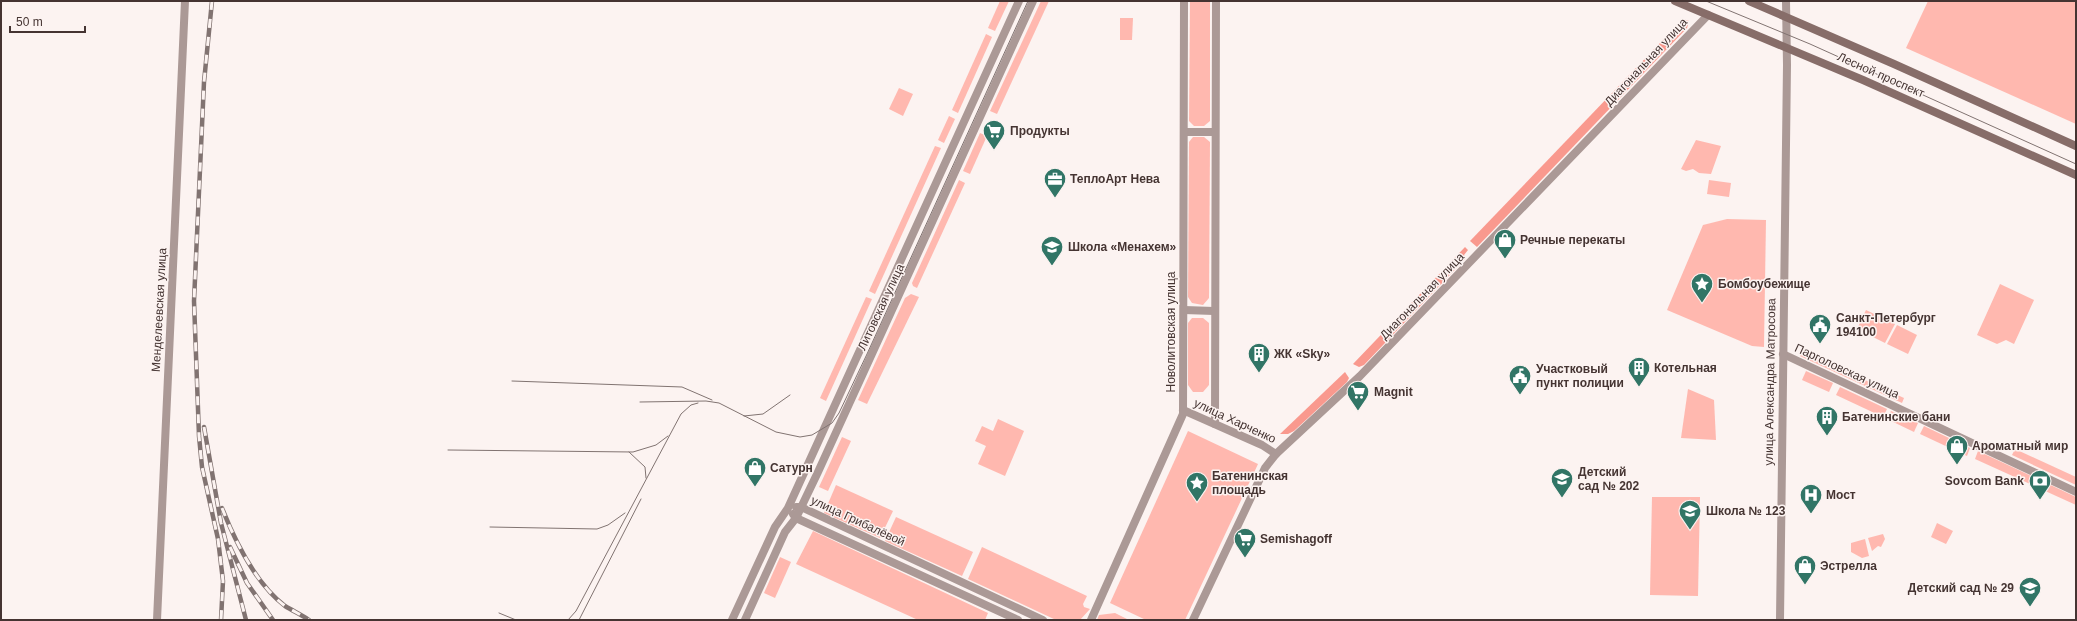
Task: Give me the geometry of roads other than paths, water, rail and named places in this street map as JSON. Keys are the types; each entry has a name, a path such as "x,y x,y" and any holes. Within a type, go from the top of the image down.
{"main road":[{"name":"Лесной проспект","path":"1675,1 1787,48 2076,175"},
{"name":"Лесной проспект","path":"1749,1 1786,16 2076,146"}],"street":[{"name":"Менделеевская улица","path":"157,620 185,1"},
{"name":"Литовская улица","path":"732,620 775,527 788,508 1019,1"},
{"name":"Литовская улица","path":"745,620 786,532 796,518 818,472 1033,1"},
{"name":"Новолитовская улица","path":"1091,620 1179,427 1183,410 1184,1"},
{"path":"1215,424 1214,311 1216,1"},
{"name":"улица Александра Матросова","path":"1780,620 1787,48 1786,1"},
{"name":"Диагональная улица","path":"1193,620 1265,468 1276,454 1366,370 1708,15"},
{"path":"1184,132 1215,132"},
{"path":"1184,310 1214,311"},
{"name":"Парголовская улица","path":"1783,354 2076,492"},
{"name":"улица Харченко","path":"1183,410 1262,445 1276,454"},
{"name":"улица Грибалёвой","path":"788,508 801,507 1043,620"},
{"name":"улица Грибалёвой","path":"788,508 796,518 1018,620"}],"tram line":[{"path":"640,402 706,401 719,403 776,432 800,437 812,435 832,423 839,413 867,354 1028,1"},
{"path":"1706,1 1810,44 2076,164"},
{"path":"512,381 682,387 712,400"},
{"path":"744,416 763,414 790,395"},
{"path":"568,620 576,611 681,414 691,405 698,403"},
{"path":"448,450 633,452 656,445 668,436"},
{"path":"629,452 645,467 646,478"},
{"path":"579,620 641,499"},
{"path":"490,527 597,529 608,525 625,513"},
{"path":"499,613 516,620"}],"railway":[{"path":"212,1 204,82 194,301 199,436 202,467 218,539 223,581 221,620"},
{"path":"204,427 221,523 246,620"},
{"path":"222,508 240,548 265,586 274,597 285,606 309,620"},
{"path":"230,547 247,583 273,620"}],"place":[{"name":"Продукты","path":"994,150"},
{"name":"ТеплоАрт Нева","path":"1055,198"},
{"name":"Речные перекаты","path":"1505,260"},
{"name":"Школа «Менахем»","path":"1052,266"},
{"name":"Бомбоубежище","path":"1702,304"},
{"name":"Санкт-Петербург 194100","path":"1820,344"},
{"name":"ЖК «Sky»","path":"1259,374"},
{"name":"Котельная","path":"1639,388"},
{"name":"Участковый пункт полиции","path":"1520,396"},
{"name":"Magnit","path":"1358,412"},
{"name":"Батенинские бани","path":"1827,436"},
{"name":"Ароматный мир","path":"1957,466"},
{"name":"Сатурн","path":"755,488"},
{"name":"Детский сад № 202","path":"1562,498"},
{"name":"Sovcom Bank","path":"2040,500"},
{"name":"Батенинская площадь","path":"1197,502"},
{"name":"Мост","path":"1811,514"},
{"name":"Школа № 123","path":"1690,530"},
{"name":"Semishagoff","path":"1245,558"},
{"name":"Эстрелла","path":"1805,586"},
{"name":"Детский сад № 29","path":"2030,608"}]}
